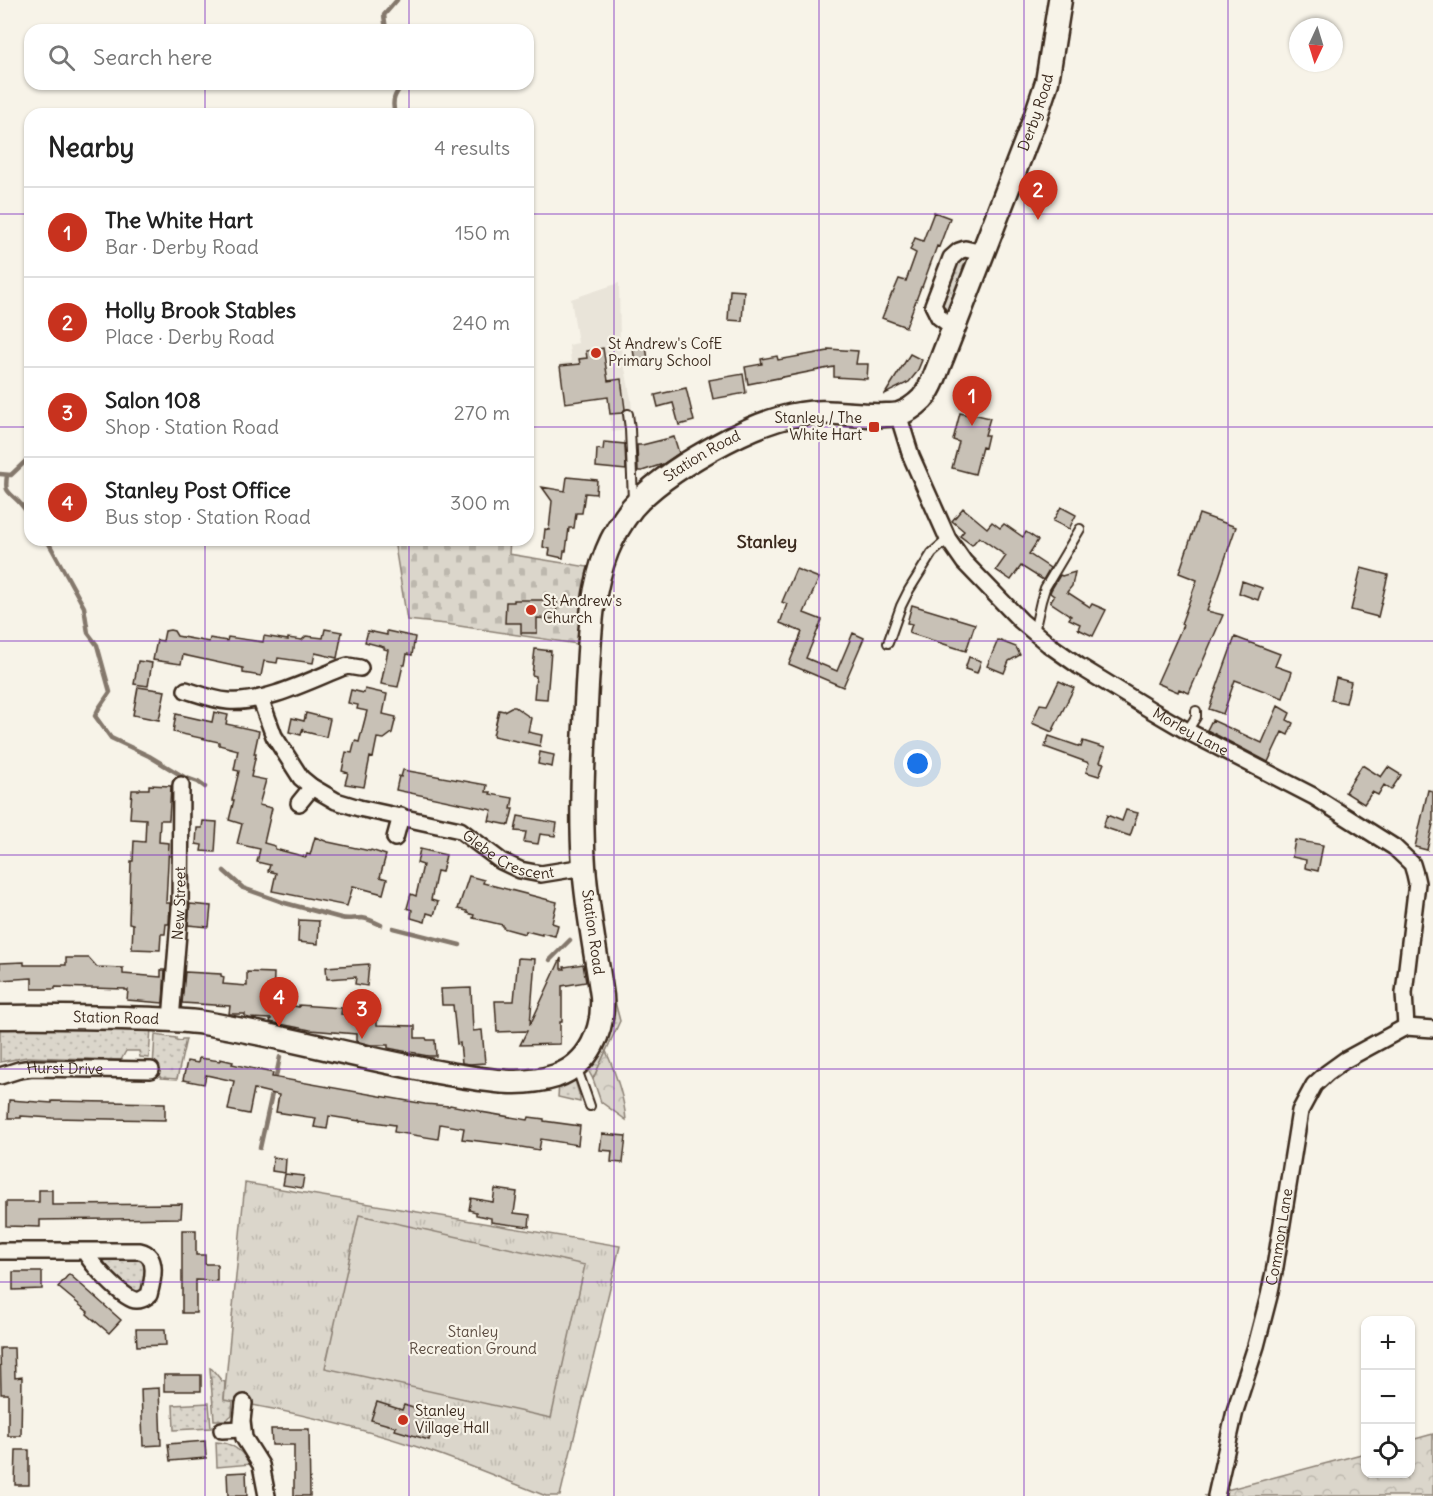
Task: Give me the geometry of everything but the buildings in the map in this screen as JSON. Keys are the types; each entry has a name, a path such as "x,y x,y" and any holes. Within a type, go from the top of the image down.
{"street":[{"name":"Derby Road","path":"898,414 914,406 923,398 954,328 1042,98 1052,55 1060,0"},
{"name":"Station Road","path":"0,1017 171,1020 201,1023 403,1066 506,1082 537,1081 556,1076 576,1065 588,1052 597,1037 603,1009 584,867 583,819 590,645 595,597 607,550 633,507 648,492 703,454 741,434 776,419 801,414 824,412 873,416 898,414"},
{"name":"Morley Lane","path":"898,414 911,456 948,539 964,562 1021,621 1079,666 1187,731 1313,796 1394,847 1412,864 1416,874 1416,883 1404,993 1406,1027"},
{"path":"186,690 227,701 260,698 341,668 348,666 360,668"},
{"name":"Glebe Crescent","path":"260,698 274,736 301,778 312,787 342,803 460,830 501,861 520,870 541,874 584,867"},
{"name":"New Street","path":"171,1020 180,908 182,785"},
{"path":"299,803 312,787"},
{"path":"395,838 400,816"},
{"path":"1406,1027 1433,1029"},
{"name":"Common Lane","path":"1216,1496 1235,1411 1267,1307 1300,1111 1314,1084 1327,1073 1345,1060 1406,1027"},
{"name":"Hurst Drive","path":"0,1076 32,1068 132,1063 151,1070"},
{"path":"0,1251 85,1251 140,1251 146,1252 153,1261 149,1294 136,1300 124,1294 96,1267 85,1251"},
{"path":"244,1403 242,1430 248,1447 261,1465 267,1496"},
{"path":"222,1430 242,1430"}],"lane":[{"path":"628,414 633,507"},
{"path":"1035,632 1045,588 1080,529"},
{"path":"888,643 909,590 932,553 948,539"},
{"path":"1187,731 1196,717 1196,711"},
{"path":"576,1065 590,1106"}],"shaded area":[{"name":"St Andrew's CofE Primary School","path":"619,283 620,343 631,399 634,429 612,432 607,397 565,403 560,363 571,362 569,345 578,343 571,299"}],"green space":[{"path":"963,256 972,258 950,318 942,312 940,302 957,260"},
{"path":"395,546 510,546 509,554 588,567 577,644 407,620"},
{"path":"613,994 620,1021 593,1079 587,1068 611,1009"},
{"path":"0,1027 151,1027 149,1058 140,1057 139,1051 126,1051 121,1060 27,1057 0,1062"},
{"path":"155,1035 181,1041 186,1039 177,1079 161,1078 153,1067"},
{"path":"606,1051 619,1085 626,1120 601,1102 593,1079"},
{"path":"574,1077 580,1102 558,1097 559,1084"},
{"name":"Stanley Recreation Ground","path":"245,1183 620,1246 560,1496 546,1496 438,1454 386,1437 305,1416 224,1400"},
{"path":"359,1215 585,1265 551,1418 325,1368"},
{"path":"137,1256 144,1263 147,1273 142,1293 131,1292 103,1265 106,1258"},
{"path":"210,1368 225,1382 224,1399 233,1401 232,1415 226,1420 214,1420"},
{"path":"209,1403 211,1428 174,1430 173,1405"},
{"path":"1433,1434 1433,1496 1204,1496 1361,1454 1361,1478 1415,1478 1415,1439"},
{"path":"216,1442 236,1448 252,1464 217,1467"}],"waterway":[{"path":"385,24 384,15 397,0"},
{"path":"394,108 394,98 399,90"},
{"path":"0,474 11,475 24,463"},
{"path":"7,475 7,490 24,508"},
{"path":"50,546 84,607 88,633 97,645 110,692 95,716 111,738 205,787"},
{"path":"224,871 243,888 285,903 344,919 365,918 381,925"},
{"path":"393,928 460,945"},
{"path":"550,960 570,940"},
{"path":"275,1081 280,1057"},
{"path":"260,1148 273,1089"}],"place":[{"name":"Holly Brook Stables","path":"1038,220"},
{"name":"St Andrew's CofE Primary School","path":"596,353"},
{"name":"The White Hart","path":"972,426"},
{"name":"Stanley / The White Hart","path":"874,427"},
{"name":"St Andrew's Church","path":"531,610"},
{"name":"Stanley Post Office","path":"279,1027"},
{"name":"Salon 108","path":"362,1039"},
{"name":"Stanley Village Hall","path":"403,1420"}],"district":[{"name":"Stanley","path":"767,542"}]}
